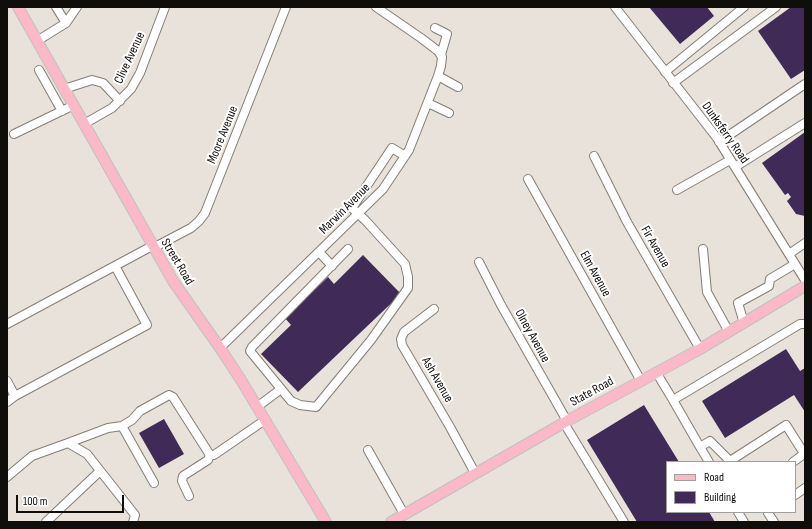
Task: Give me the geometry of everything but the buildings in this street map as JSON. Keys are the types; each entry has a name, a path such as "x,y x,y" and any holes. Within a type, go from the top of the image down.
{"main road":[{"name":"Street Road","path":"18,7 152,247 180,293 220,348 326,522"},
{"name":"State Road","path":"391,522 565,422 700,349 805,286"}],"street":[{"path":"56,7 66,23"},
{"path":"37,41 66,23 77,7"},
{"name":"Clive Avenue","path":"84,124 112,108 131,89 140,73 165,7"},
{"name":"Moore Avenue","path":"7,324 191,228 205,213 286,7"},
{"path":"376,7 387,10 438,51 441,56"},
{"name":"Dunksferry Road","path":"615,7 719,142 805,280"},
{"path":"665,72 744,7"},
{"path":"673,83 776,7"},
{"name":"Marwin Avenue","path":"220,348 383,189 405,156 412,142 438,76 442,61 441,56 447,34 435,28"},
{"path":"39,70 62,111"},
{"path":"438,76 458,87"},
{"path":"64,89 92,80 103,83 120,101"},
{"path":"719,142 805,84"},
{"path":"428,103 449,113"},
{"path":"14,134 74,105"},
{"path":"677,190 733,163 805,123"},
{"path":"348,249 252,347 250,352 292,401 300,405 316,407 371,340 408,288 408,278 405,264 352,208 392,148 405,156"},
{"name":"Fir Avenue","path":"594,156 627,222 700,349"},
{"name":"Elm Avenue","path":"528,179 640,381"},
{"path":"789,254 805,243"},
{"path":"703,249 707,292 729,332"},
{"path":"319,252 332,266"},
{"name":"Olney Avenue","path":"479,262 565,422 624,522"},
{"path":"744,323 738,303 769,286 770,279 795,264"},
{"path":"7,402 15,396 147,325 116,266"},
{"name":"Ash Avenue","path":"434,309 404,332 401,339 402,345 475,473"},
{"path":"673,400 800,324 805,324"},
{"path":"656,372 708,461"},
{"path":"7,381 15,396"},
{"path":"257,407 281,389"},
{"path":"7,477 32,456 108,428 122,426 132,420 140,411 170,395 210,455"},
{"path":"210,455 217,454 265,420"},
{"path":"700,447 710,441 730,461 786,425 805,455 795,461"},
{"path":"122,426 154,484"},
{"path":"68,444 87,454 135,515 133,522"},
{"path":"368,450 404,514"},
{"path":"189,496 182,481 183,476 208,460 210,455"},
{"path":"46,522 100,471"},
{"path":"796,494 805,488"},
{"path":"739,513 744,522"},
{"path":"768,513 774,522"}]}
